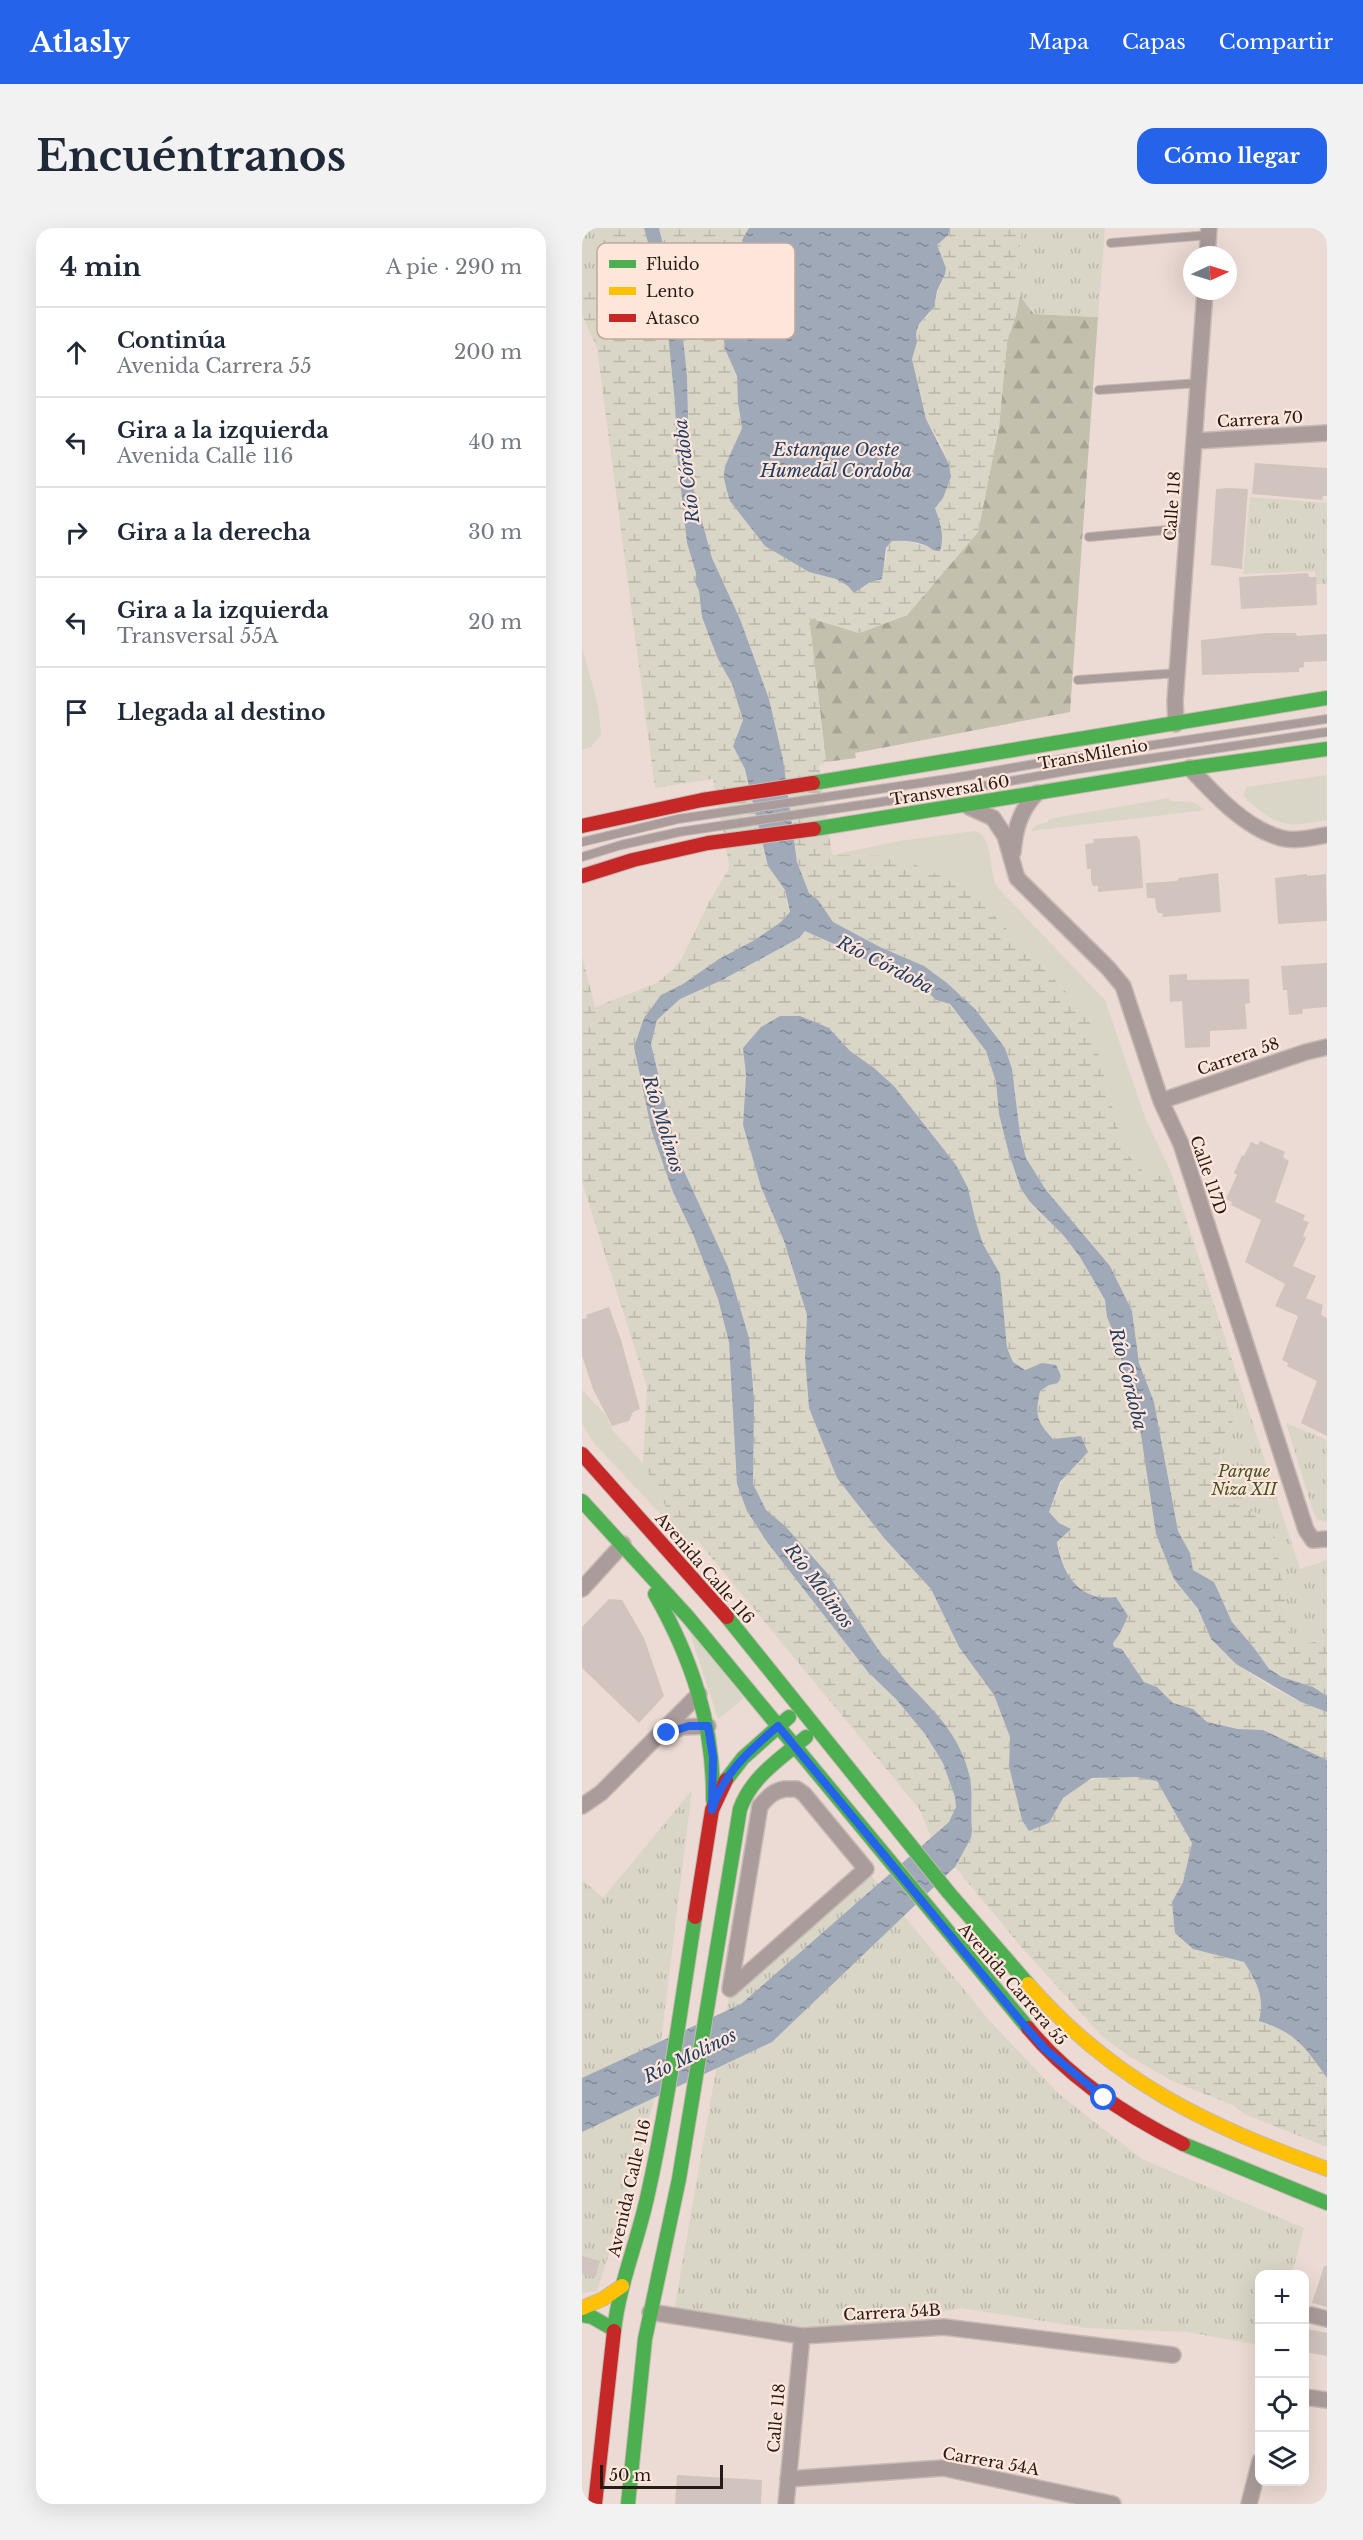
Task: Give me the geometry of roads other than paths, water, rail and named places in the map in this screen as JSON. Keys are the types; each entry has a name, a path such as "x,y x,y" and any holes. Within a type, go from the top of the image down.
{"main road":[{"name":"Transversal 60","path":"582,826 702,800 1327,698"},
{"name":"Transversal 60","path":"582,876 633,860 708,843 835,826 1190,768 1327,749"},
{"name":"Avenida Calle 116","path":"582,1454 722,1611 817,1728"},
{"path":"582,1501 682,1610 795,1746"},
{"path":"623,1544 667,1615 699,1694 708,1726 713,1757 712,1810"},
{"name":"Avenida Calle 116","path":"595,2504 613,2329 622,2286 647,2200 667,2098 712,1810 724,1781 733,1768 800,1707"},
{"path":"628,2504 642,2362 650,2312 675,2201 743,1797 759,1776 817,1728"},
{"name":"Avenida Carrera 55","path":"817,1728 949,1893 1055,2015 1095,2053 1122,2074 1151,2092 1210,2124 1327,2169"},
{"name":"Avenida Carrera 55","path":"795,1746 1045,2049 1104,2098 1149,2127 1190,2147 1327,2203"},
{"path":"582,2308 603,2299 622,2286"},
{"path":"582,2315 592,2317 613,2329"}],"street":[{"path":"1208,246 1209,231"},
{"name":"Calle 118","path":"1176,724 1204,300"},
{"name":"Carrera 70","path":"1195,441 1327,433"},
{"path":"1190,768 1224,802 1264,831 1282,838 1299,839 1327,835"},
{"path":"1012,858 1021,813 1038,792"},
{"name":"Calle 117D","path":"963,806 984,812 993,818 1005,836 1017,878 1108,968 1123,986 1161,1101 1181,1144 1306,1530 1320,1540"},
{"name":"Carrera 58","path":"1161,1101 1327,1047"},
{"path":"582,1589 623,1544"},
{"path":"582,1806 601,1793 699,1694"},
{"path":"653,1741 682,1727 708,1726"},
{"path":"785,1789 797,1789 804,1794 866,1869 841,1892 730,1989 760,1806 768,1796 777,1790 785,1789"},
{"name":"Carrera 54B","path":"650,2312 802,2336 944,2327 1173,2355"},
{"path":"1311,2315 1327,2319"},
{"name":"Calle 118","path":"786,2504 802,2336"},
{"path":"1309,2398 1327,2400"},
{"name":"Carrera 54A","path":"788,2479 943,2468 1113,2504"},
{"path":"1249,2504 1255,2481"}],"lane":[{"path":"1111,243 1209,231"},
{"path":"1099,390 1199,383"},
{"path":"1089,537 1188,528"},
{"path":"1078,680 1178,672"},
{"name":"TransMilenio","path":"582,842 637,827 704,815 1327,719"},
{"name":"TransMilenio","path":"582,857 621,845 706,828 1327,732"}],"water":[{"path":"644,228 659,228 663,243 648,243"},
{"name":"Estanque Oeste Humedal Cordoba","path":"749,228 950,228 948,235 937,245 946,268 945,274 937,291 934,307 919,324 912,359 926,419 949,464 951,477 943,498 935,508 942,534 940,551 914,542 892,541 886,548 882,579 870,582 854,593 848,586 836,579 809,572 765,546 730,501 724,478 725,466 742,428 737,376 725,349 724,339 795,339 795,243 742,243"},
{"path":"668,339 683,339 687,376 689,457 694,492 712,558 740,619 769,699 783,759 797,862 809,893 818,900 833,922 880,947 924,966 947,983 975,1009 1005,1048 1012,1069 1020,1134 1026,1158 1046,1190 1110,1266 1132,1311 1139,1363 1154,1402 1178,1531 1190,1553 1193,1570 1214,1582 1232,1622 1269,1669 1282,1677 1313,1687 1327,1696 1327,1712 1301,1702 1236,1664 1211,1639 1198,1609 1174,1579 1156,1534 1137,1409 1126,1383 1118,1344 1107,1317 1105,1300 1080,1257 1021,1189 1009,1154 999,1114 996,1082 986,1051 950,1004 936,1000 926,990 873,962 846,953 834,944 805,931 799,938 722,980 680,999 657,1020 651,1044 678,1158 728,1267 749,1338 754,1401 753,1484 766,1510 785,1526 827,1573 882,1655 939,1717 961,1750 970,1778 972,1830 971,1838 955,1867 772,2042 582,2132 582,2078 741,2004 949,1822 956,1807 955,1797 943,1763 925,1734 896,1699 868,1672 767,1542 747,1511 737,1484 729,1342 718,1299 693,1234 673,1192 652,1132 634,1047 644,1018 661,995 753,941 781,922 790,912 785,890 768,866 745,769 733,746 743,720 732,684 718,659 702,617 699,591 695,582 696,573 687,543 677,455"},
{"path":"780,1016 800,1016 829,1028 850,1051 894,1086 956,1165 968,1188 983,1244 1000,1274 1007,1348 1013,1362 1025,1370 1042,1363 1056,1365 1061,1376 1058,1383 1049,1385 1040,1391 1037,1412 1040,1422 1053,1439 1081,1436 1088,1452 1060,1482 1049,1512 1059,1523 1071,1529 1057,1542 1059,1554 1068,1575 1082,1590 1092,1595 1116,1597 1128,1616 1113,1643 1114,1647 1122,1649 1144,1682 1157,1687 1173,1703 1193,1709 1207,1722 1238,1729 1263,1730 1327,1760 1327,2078 1299,2042 1283,2031 1259,2021 1261,2004 1259,1990 1244,1962 1193,1949 1175,1933 1172,1902 1183,1882 1192,1843 1157,1781 1136,1777 1092,1778 1063,1798 1049,1823 1029,1831 1022,1820 1009,1766 1010,1737 994,1695 959,1647 931,1589 884,1538 837,1478 809,1408 805,1357 807,1315 784,1241 761,1187 743,1125 746,1075 743,1048 761,1027"}],"water label":[{"name":"Río Córdoba","path":"687,471"},
{"name":"Río Córdoba","path":"885,965"},
{"name":"Río Molinos","path":"663,1124"},
{"name":"Río Córdoba","path":"1128,1379"},
{"name":"Río Molinos","path":"819,1586"},
{"name":"Río Molinos","path":"690,2056"}],"park label":[{"name":"Parque Niza XII","path":"1244,1480"}]}
